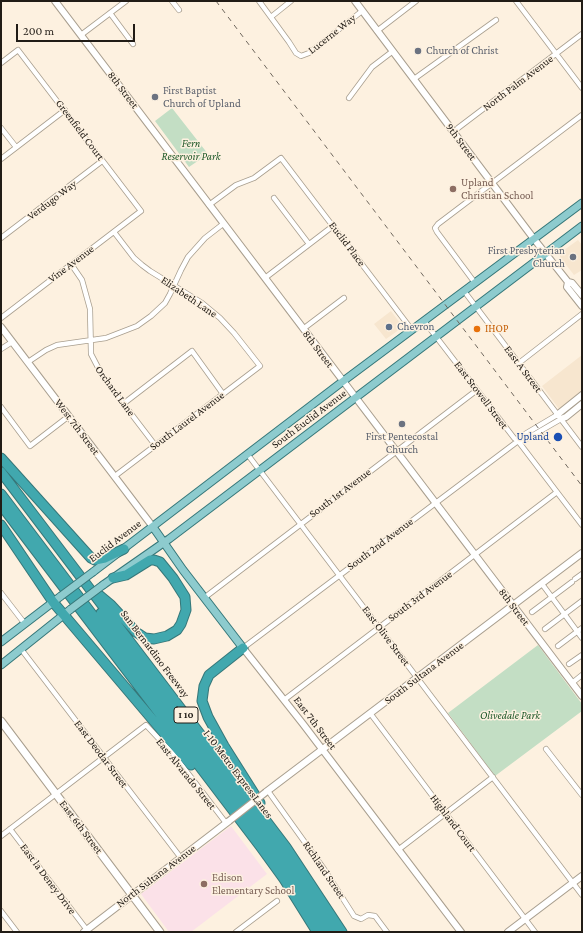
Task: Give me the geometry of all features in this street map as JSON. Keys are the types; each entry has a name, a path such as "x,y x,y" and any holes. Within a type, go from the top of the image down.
{"highway":[{"path":"1,458 91,558 95,560 105,558 124,549"},
{"name":"San Bernardino Freeway","path":"1,472 286,847 342,932"},
{"name":"I-10 Metro ExpressLanes","path":"1,481 276,844 334,932"},
{"name":"I-10 Metro ExpressLanes","path":"1,494 273,853 300,891 325,932"},
{"name":"I 10","path":"1,506 232,809 284,879 318,932"},
{"path":"1,525 57,599 63,614 210,788 232,809"},
{"path":"86,584 111,605 136,632 145,638 154,639 167,636 174,632 182,624 186,610 185,597 160,562 150,560 126,575 113,578"},
{"path":"243,648 210,675 203,690 203,705 224,746 286,847"}],"main road":[{"name":"South Euclid Avenue","path":"183,504 424,320 582,203"},
{"name":"South Euclid Avenue","path":"163,542 582,226"},
{"name":"Euclid Avenue","path":"1,642 183,504"},
{"name":"East 7th Street","path":"153,527 204,598 243,648"},
{"path":"1,665 63,614 163,542"},
{"name":"East 6th Street","path":"1,721 160,932"}],"street":[{"name":"8th Street","path":"55,1 582,696"},
{"path":"81,35 126,1"},
{"path":"172,1 179,10"},
{"path":"259,1 271,17 291,1"},
{"name":"9th Street","path":"355,1 534,239 568,282 572,283 582,295"},
{"path":"377,31 416,1"},
{"path":"516,1 582,88"},
{"name":"Lucerne Way","path":"271,17 296,53 301,56 309,53 362,10"},
{"path":"110,13 133,44"},
{"path":"414,79 496,20"},
{"name":"North Palm Avenue","path":"454,133 461,126 582,34"},
{"name":"Greenfield Court","path":"1,62 18,50 141,211"},
{"path":"349,98 372,67 392,51"},
{"path":"1,159 65,110"},
{"path":"475,283 435,228 438,224 582,115"},
{"path":"1,128 16,147"},
{"name":"Euclid Place","path":"209,205 236,185 258,176 281,158 412,330"},
{"name":"Verdugo Way","path":"1,238 102,161"},
{"path":"274,198 309,244"},
{"name":"Vine Avenue","path":"1,318 141,211"},
{"path":"28,362 46,350 57,345 106,338 118,334 152,316 164,303 175,286 188,257 205,238 223,224"},
{"path":"265,278 333,226"},
{"name":"Elizabeth Lane","path":"114,232 134,258 142,265 202,303 220,318 260,366"},
{"name":"Orchard Lane","path":"72,264 82,280 87,294 90,309 91,354 96,365 123,404 156,445"},
{"name":"9th Street","path":"568,282 567,287 582,306"},
{"name":"East A Street","path":"464,291 582,447"},
{"path":"303,329 344,298"},
{"path":"518,364 582,314"},
{"name":"East Stowell Street","path":"424,320 582,525"},
{"name":"West 7th Street","path":"1,327 153,527"},
{"path":"1,350 12,342"},
{"path":"123,404 192,351 224,394"},
{"name":"South Laurel Avenue","path":"115,476 260,366"},
{"name":"South 1st Avenue","path":"204,598 477,390"},
{"path":"559,417 582,395"},
{"path":"559,417 566,417 582,404"},
{"path":"1,407 30,446 69,416"},
{"name":"South 2nd Avenue","path":"243,648 518,441 520,437 559,417"},
{"name":"East Olive Street","path":"248,455 582,895"},
{"name":"South 3rd Avenue","path":"284,700 557,492"},
{"name":"South Sultana Avenue","path":"267,791 582,554"},
{"path":"532,612 582,574"},
{"path":"542,584 564,614 580,630 582,638"},
{"path":"1,593 25,624"},
{"path":"545,629 582,601"},
{"path":"558,646 580,630"},
{"name":"East 7th Street","path":"243,648 461,932"},
{"name":"East Deodar Street","path":"21,649 181,858"},
{"path":"570,664 582,655"},
{"path":"572,683 582,675"},
{"name":"Highland Court","path":"370,713 536,932"},
{"name":"East Alvarado Street","path":"103,758 146,725 174,755 227,822"},
{"path":"546,749 582,795"},
{"path":"1,836 103,758"},
{"path":"398,850 493,777"},
{"name":"North Sultana Avenue","path":"85,931 267,791"},
{"name":"Richland Street","path":"267,791 324,869 354,916 361,919 368,915 375,916 387,932"},
{"name":"East la Deney Drive","path":"10,829 85,931"},
{"path":"508,932 582,876"},
{"path":"236,932 277,901"},
{"path":"1,911 17,932"}],"shaded area":[{"path":"578,240 582,245 582,270 574,275 560,257 560,253"},
{"path":"391,311 403,327 386,339 374,324"},
{"path":"582,355 582,392 559,409 542,386"},
{"name":"Edison Elementary School","path":"231,826 267,874 191,932 169,932 141,894"}],"green space":[{"name":"Fern Reservoir Park","path":"172,108 208,154 189,167 155,121"},
{"name":"Olivedale Park","path":"538,645 582,704 582,711 495,776 448,713"}],"railway":[{"path":"216,1 582,486"}],"place":[{"name":"Church of Christ","path":"418,51"},
{"name":"First Baptist Church of Upland","path":"155,97"},
{"name":"Upland Christian School","path":"453,189"},
{"name":"First Presbyterian Church","path":"573,257"},
{"name":"Chevron","path":"389,327"},
{"name":"IHOP","path":"477,329"},
{"name":"First Pentecostal Church","path":"402,424"},
{"name":"Upland","path":"558,437"},
{"name":"Edison Elementary School","path":"204,884"}]}
